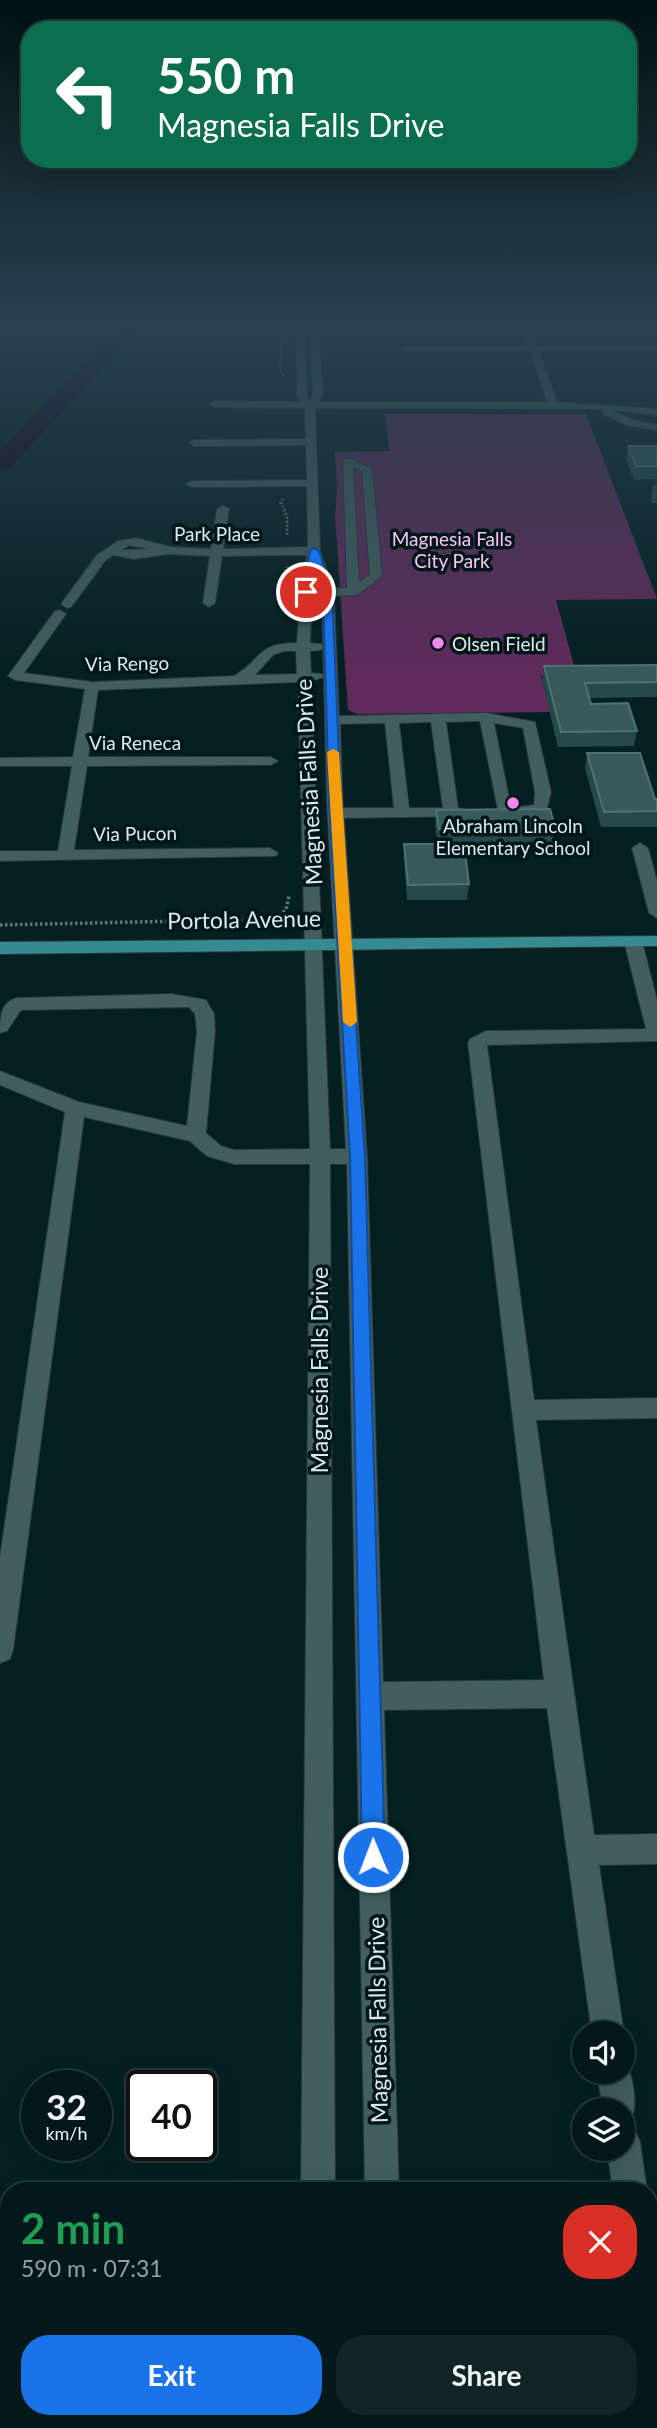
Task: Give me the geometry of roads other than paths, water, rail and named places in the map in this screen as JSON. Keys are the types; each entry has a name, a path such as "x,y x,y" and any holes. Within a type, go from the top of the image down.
{"main road":[{"name":"Portola Avenue","path":"0,948 315,942 657,940"}],"street":[{"name":"Magnesia Falls Drive","path":"312,438 314,551 306,592 303,677 315,942 320,1157 318,2182"},
{"path":"194,443 312,442"},
{"path":"306,592 353,592 376,576 367,469 347,461 353,592"},
{"path":"192,484 313,483"},
{"path":"209,603 213,561 218,551 223,509"},
{"name":"Park Place","path":"15,676 101,558 118,546 117,553 124,555 167,551 314,551"},
{"name":"Magnesia Falls Drive","path":"314,551 328,592 336,813 357,1156 382,2182"},
{"path":"239,678 251,672 268,652 284,647 330,646"},
{"name":"Via Rengo","path":"15,676 92,686 239,678 331,677"},
{"path":"65,855 92,686"},
{"path":"332,720 486,717 530,725 543,792 541,809 451,813 336,813"},
{"path":"486,717 491,812"},
{"path":"438,718 451,813"},
{"path":"392,720 402,813"},
{"name":"Via Reneca","path":"0,762 271,761"},
{"path":"640,848 657,913"},
{"name":"Via Pucon","path":"0,856 270,853"},
{"path":"606,2021 559,1694 477,1043 486,1037 657,1035 633,941"},
{"path":"0,1027 16,1004 192,1000 202,1005 206,1014 206,1031 196,1135"},
{"path":"0,1078 75,1108 196,1135 214,1151 234,1157 357,1156"},
{"path":"0,1650 75,1108"},
{"path":"525,1410 657,1408"},
{"path":"371,1696 559,1694"},
{"path":"581,1850 657,1849"},
{"path":"626,2161 629,2182"}],"waterway":[{"path":"0,464 25,438"}],"place":[{"name":"Olsen Field","path":"438,643"},
{"name":"Abraham Lincoln Elementary School","path":"513,803"}],"park label":[{"name":"Magnesia Falls City Park","path":"452,549"}]}
